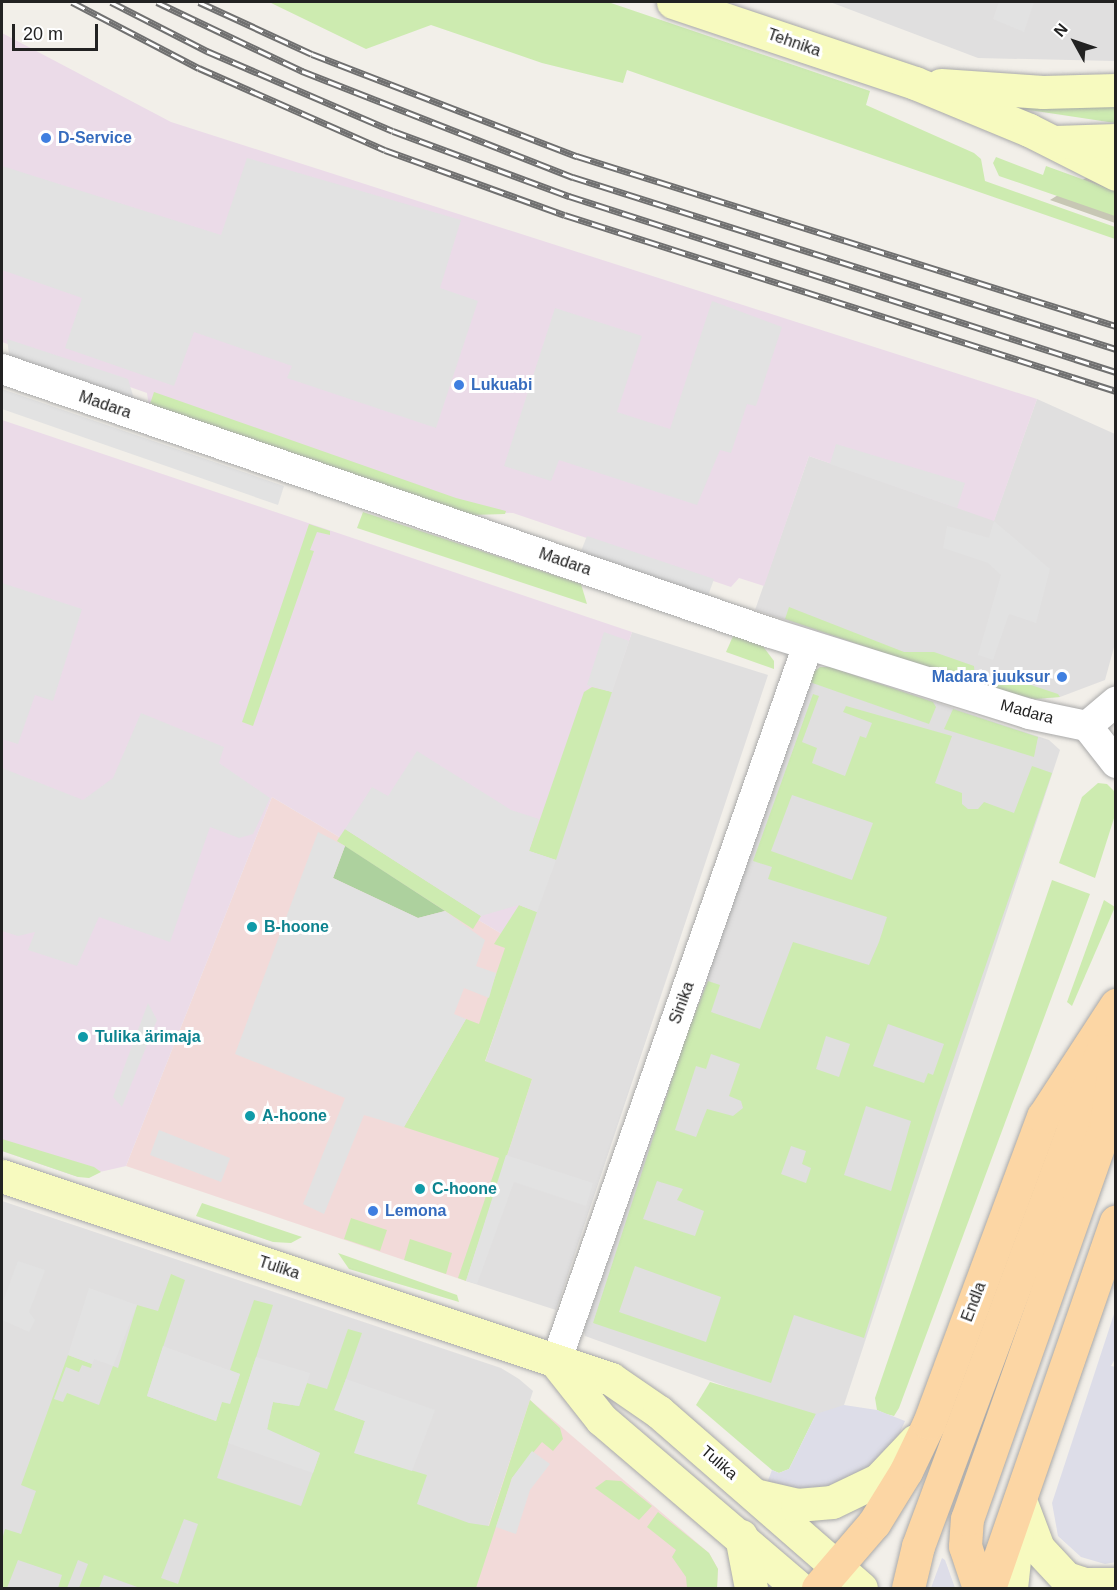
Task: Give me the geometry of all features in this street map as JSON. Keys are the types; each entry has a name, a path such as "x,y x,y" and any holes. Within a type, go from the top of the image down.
{"main road":[{"name":"Tehnika","path":"673,2 915,83 1052,142 1116,140"},
{"name":"Tehnika","path":"915,83 1043,92 1116,90"},
{"path":"1052,142 1116,174"},
{"name":"Endla","path":"839,1581 889,1499 929,1423 1043,1117 1116,1005"},
{"path":"908,1588 918,1546 1116,1015"},
{"path":"979,1588 965,1546 967,1519 1106,1124 1116,1055"},
{"name":"Tulika","path":"2,1176 611,1380 659,1412 757,1496 839,1581"},
{"path":"990,1588 1116,1221"},
{"path":"556,1362 601,1419 741,1536 799,1588"},
{"path":"757,1496 816,1506 860,1492 898,1462 929,1423"},
{"path":"1020,1500 1038,1548 1066,1578 1086,1584 1116,1584"},
{"path":"1011,1588 1020,1500"},
{"path":"741,1536 751,1588"}],"street":[{"name":"Madara","path":"2,369 808,645 1029,714 1087,726"},
{"name":"Sinika","path":"556,1362 808,645"},
{"path":"1116,702 1087,726 1116,763"}],"shaded area":[{"path":"830,2 1115,2 1115,61 978,58"},
{"path":"999,2 1034,2 1024,32 993,19"},
{"path":"2,33 171,122 1037,399 994,521 809,456 764,586 739,578 731,587 513,513 458,511 149,407 147,393 2,342"},
{"path":"247,158 461,220 440,288 478,301 436,428 287,378 292,366 194,332 174,386 65,348 82,298 2,270 2,166 221,235"},
{"path":"1115,160 1115,223 1050,200"},
{"path":"712,301 782,327 756,406 747,404 731,453 720,450 697,505 559,460 551,481 504,466 555,308 642,336 617,412 670,429"},
{"path":"7,339 128,379 135,402 10,362"},
{"path":"2,389 284,486 278,505 2,409"},
{"path":"1037,399 1115,434 1116,640 1105,680 1060,697 1035,699 991,689 755,610 809,456 994,520"},
{"path":"2,420 632,632 524,947 272,797 126,1166 78,1177 2,1151"},
{"path":"836,444 965,483 957,508 830,464"},
{"path":"994,521 1050,569 1036,623 1009,614 993,660 978,655 1001,575 988,563 943,548 947,526 989,538"},
{"path":"587,536 714,579 708,596 579,556"},
{"path":"2,583 82,609 53,701 35,695 18,744 2,739"},
{"path":"604,632 629,641 612,692 587,685"},
{"path":"632,632 768,675 556,1310 466,1281 532,1079 485,1062"},
{"path":"820,667 830,667 1049,740 1060,750 844,1405 828,1423 585,1336 584,1330 804,680"},
{"path":"141,713 224,747 219,763 270,798 253,834 239,838 210,827 170,942 99,917 77,966 28,950 35,932 18,936 2,931 2,768 83,800 113,778"},
{"path":"417,751 511,810 539,819 529,851 556,860 537,912 519,905 481,916 345,829 372,787 388,796"},
{"path":"272,797 524,947 485,1061 532,1079 466,1281 126,1166"},
{"path":"318,832 345,846 333,878 418,918 445,911 485,940 476,966 496,973 489,998 464,988 454,1014 466,1019 404,1127 364,1115 324,1214 303,1204 345,1098 235,1054"},
{"path":"148,1003 157,1020 122,1107 113,1097"},
{"path":"159,1130 230,1158 221,1182 150,1155"},
{"path":"506,1155 593,1183 586,1206 514,1182 477,1284 466,1281"},
{"path":"2,1201 501,1368 519,1379 533,1391 468,1588 2,1588"},
{"path":"18,1261 45,1270 29,1312 35,1320 29,1332 2,1320 2,1304"},
{"path":"89,1288 137,1305 113,1366 94,1359 92,1364 68,1355"},
{"path":"1115,1311 1115,1359 1111,1366 1116,1367 1116,1562 1105,1564 1081,1557 1058,1536 1052,1503"},
{"path":"163,1346 240,1374 230,1404 222,1402 216,1421 147,1396"},
{"path":"256,1357 310,1373 299,1406 273,1402 267,1429 320,1453 313,1473 228,1443"},
{"path":"346,1379 435,1410 412,1471 354,1453 365,1421 334,1410"},
{"path":"530,1400 709,1553 718,1569 717,1588 468,1588"},
{"path":"844,1405 877,1410 905,1421 886,1463 813,1493 767,1483 772,1470 779,1473 789,1469 816,1414"},
{"path":"532,1451 550,1464 530,1490 516,1534 496,1527 512,1478"},
{"path":"942,1558 945,1560 955,1588 931,1588"}],"green space":[{"path":"269,2 608,2 870,91 866,105 974,153 981,159 985,181 1115,227 1115,239 627,70 623,83 542,63 431,25 366,49"},
{"path":"1011,101 1115,102 1115,123 1010,107"},
{"path":"996,157 1043,175 1046,166 1115,191 1115,216 999,176 993,163"},
{"path":"154,392 456,498 506,511 505,514 472,515 149,407"},
{"path":"363,512 581,584 587,604 357,528"},
{"path":"309,524 330,531 330,535 317,532 310,550 314,551 253,726 242,722"},
{"path":"789,607 904,652 934,652 974,666 975,678 969,682 785,619"},
{"path":"734,634 762,645 774,661 774,669 726,652"},
{"path":"820,667 830,667 933,702 936,707 929,724 804,680"},
{"path":"995,673 1058,694 1060,697 1035,699 991,689 988,685"},
{"path":"592,687 612,692 556,860 529,851 584,692"},
{"path":"813,694 819,696 802,742 817,748 812,763 845,776 860,736 866,738 872,723 843,712 846,706 952,736 935,783 962,793 962,804 968,809 978,809 984,802 1014,813 1032,766 1052,773 937,1107 864,1338 794,1315 771,1383 593,1323 687,1033 708,981 720,985 711,1012 760,1029 793,942 869,965 879,942 887,917 768,879 772,867 753,861","holes":["792,795 873,823 852,880 771,851","888,1024 944,1044 933,1075 928,1073 924,1083 873,1066","826,1036 850,1044 839,1077 816,1069","711,1054 740,1064 729,1096 741,1101 743,1108 733,1116 707,1109 696,1137 675,1130 696,1066 706,1069","866,1106 911,1121 891,1191 844,1175","791,1146 806,1151 802,1164 811,1168 806,1183 781,1174","657,1181 683,1189 677,1200 704,1211 695,1236 643,1219","635,1266 721,1297 706,1342 619,1312"]},
{"path":"953,709 1038,737 1034,757 944,729"},
{"path":"1098,783 1107,784 1115,792 1116,812 1095,878 1059,863 1082,797"},
{"path":"345,829 481,916 473,929 337,841"},
{"path":"345,846 445,911 418,918 333,878"},
{"path":"1052,880 1090,894 899,1408 894,1416 886,1414 877,1410 875,1398"},
{"path":"1104,900 1115,907 1072,1006 1067,1002"},
{"path":"519,905 537,912 485,1061 532,1079 466,1281 458,1278 499,1158 404,1127 466,1019 479,1024 505,948 494,944"},
{"path":"2,1139 94,1167 101,1172 89,1178 78,1177 2,1151"},
{"path":"202,1203 302,1237 291,1243 273,1242 196,1216"},
{"path":"351,1218 387,1230 380,1251 344,1239"},
{"path":"410,1239 452,1253 446,1274 404,1260"},
{"path":"338,1253 457,1295 459,1302 349,1269"},
{"path":"171,1274 185,1280 147,1396 216,1421 222,1401 230,1403 240,1374 230,1370 254,1300 273,1305 217,1478 301,1506 320,1453 267,1430 273,1402 299,1406 307,1383 327,1389 348,1329 362,1333 335,1410 365,1421 355,1453 427,1475 417,1504 469,1523 489,1526 530,1400 560,1428 563,1439 553,1451 542,1442 512,1478 476,1588 140,1588 104,1575 99,1588 79,1588 88,1564 78,1560 67,1588 58,1588 62,1575 18,1560 7,1588 2,1588 2,1540 5,1529 21,1534 36,1491 21,1485 68,1355 92,1364 91,1368 82,1365 79,1372 66,1367 54,1399 63,1402 67,1393 99,1405 113,1366 118,1368 137,1305 158,1311","holes":["184,1519 198,1524 178,1584 161,1578"]},
{"path":"710,1382 816,1414 789,1469 779,1473 772,1470 696,1405"},
{"path":"606,1480 621,1481 652,1506 639,1520 595,1488"},
{"path":"658,1512 709,1553 718,1569 717,1588 687,1588 686,1577 672,1557 676,1550 647,1527"}],"railway":[{"path":"72,2 199,68 385,150 565,215 1116,391"},
{"path":"111,2 207,51 393,131 569,196 1116,372"},
{"path":"157,2 302,71 573,177 1116,349"},
{"path":"199,2 312,54 577,156 1116,326"}],"place":[{"name":"D-Service","path":"46,138"},
{"name":"Lukuabi","path":"459,385"},
{"name":"Madara juuksur","path":"1062,677"},
{"name":"B-hoone","path":"252,927"},
{"name":"Tulika ärimaja","path":"83,1037"},
{"name":"A-hoone","path":"250,1116"},
{"name":"C-hoone","path":"420,1189"},
{"name":"Lemona","path":"373,1211"}]}
